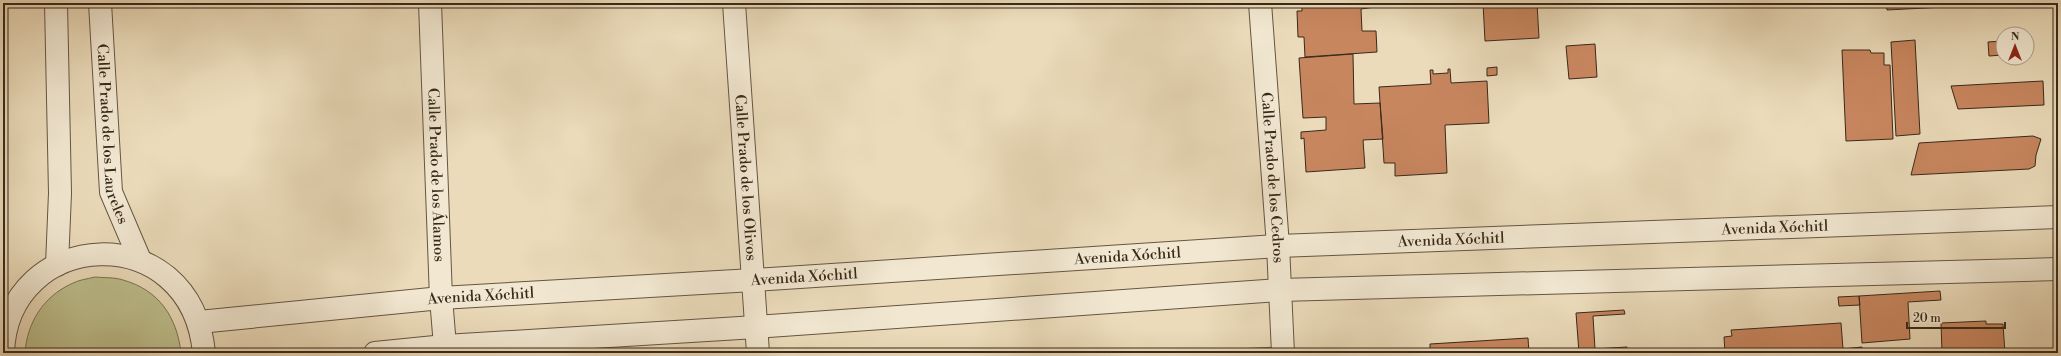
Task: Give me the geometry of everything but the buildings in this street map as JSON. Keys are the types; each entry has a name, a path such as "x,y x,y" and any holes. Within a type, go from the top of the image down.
{"street":[{"path":"56,3 60,193 57,265"},
{"name":"Calle Prado de los Laureles","path":"100,3 110,192 140,260"},
{"name":"Calle Prado de los Álamos","path":"430,3 441,298 445,346"},
{"name":"Calle Prado de los Olivos","path":"734,3 758,353"},
{"name":"Calle Prado de los Cedros","path":"1260,3 1278,246 1283,353"},
{"name":"Avenida Xóchitl","path":"199,322 441,298 753,280 1278,246 2058,217"},
{"path":"3,347 8,324 15,306 31,285 57,265 78,257 98,253 120,255 140,260 156,268 182,291 192,306 199,322 204,353"},
{"path":"376,353 445,346 756,328 1280,290 2058,269"}],"green space":[{"path":"95,277 123,280 147,291 156,298 164,307 175,328 181,353 25,353 26,342 33,321 38,312 52,296 71,284"},
{"path":"1277,347 1278,353 1175,352"}]}
